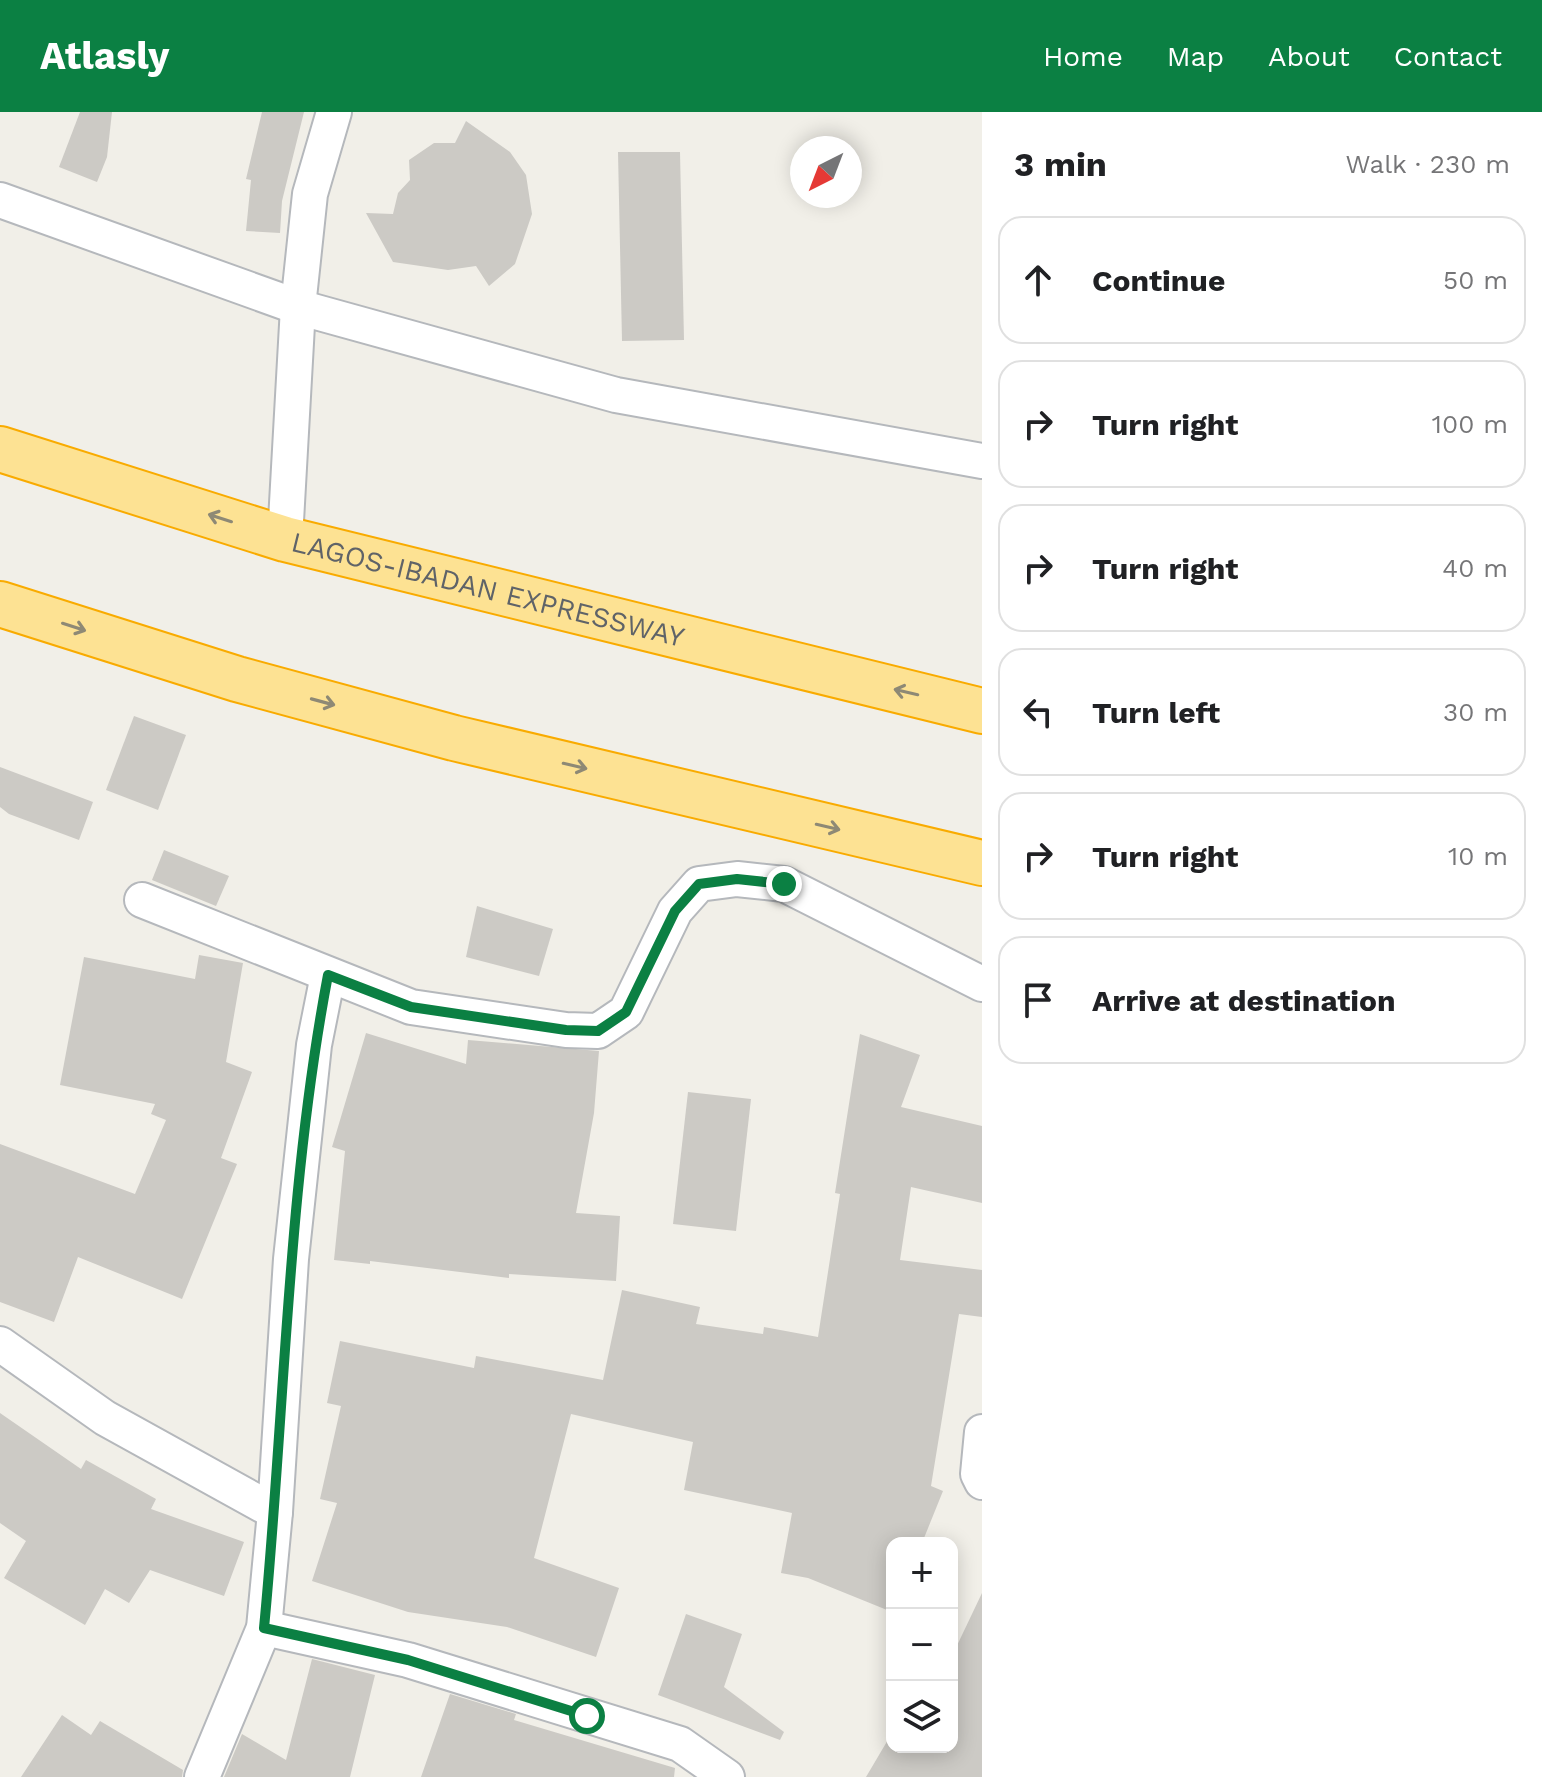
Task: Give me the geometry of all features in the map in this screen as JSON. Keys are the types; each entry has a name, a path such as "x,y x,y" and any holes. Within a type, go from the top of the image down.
{"highway":[{"name":"LAGOS-IBADAN EXPRESSWAY","path":"0,449 285,539 982,711"},
{"path":"0,604 237,679 454,738 982,863"}],"street":[{"path":"285,539 298,307 310,194 334,112"},
{"path":"0,200 298,307 616,395 982,461"},
{"path":"142,900 411,1007 566,1030 598,1031 626,1012 675,911 699,884 737,879 784,884 982,984"},
{"path":"202,1777 264,1628 275,1512 291,1259 314,1045 328,975"},
{"path":"0,1344 105,1418 275,1512"},
{"path":"982,1432 978,1474 982,1482"},
{"path":"264,1628 408,1660 680,1744 727,1777"}],"building":[{"path":"80,112 112,112 107,157 97,182 59,167"},
{"path":"262,112 304,112 282,201 280,233 246,231 251,180 246,179"},
{"path":"466,121 510,152 526,175 532,214 515,264 489,286 476,266 448,270 393,262 366,213 393,214 398,193 410,180 409,160 434,143 455,143"},
{"path":"618,152 680,152 684,340 622,341"},
{"path":"134,716 186,735 158,810 106,790"},
{"path":"0,767 93,802 79,840 9,814 0,807"},
{"path":"164,850 229,876 216,906 152,880"},
{"path":"477,906 553,929 539,976 466,957"},
{"path":"199,955 243,963 226,1062 252,1072 221,1158 237,1164 182,1299 78,1257 54,1322 0,1302 0,1144 135,1194 166,1120 151,1114 155,1104 60,1085 84,957 195,979"},
{"path":"366,1033 466,1064 468,1040 599,1051 594,1113 576,1213 620,1216 616,1281 509,1274 509,1278 370,1261 370,1264 334,1260 345,1151 332,1147"},
{"path":"860,1034 920,1055 901,1107 982,1126 982,1203 911,1187 900,1260 982,1270 982,1317 959,1314 931,1486 943,1491 924,1537 886,1537 886,1610 808,1578 781,1573 792,1513 684,1490 693,1442 571,1414 534,1558 619,1588 596,1657 507,1627 408,1612 312,1581 337,1503 320,1499 341,1406 327,1403 340,1341 474,1368 476,1356 603,1380 622,1290 700,1307 696,1324 763,1334 764,1327 818,1337 840,1194 835,1193"},
{"path":"688,1092 751,1099 736,1231 673,1224"},
{"path":"0,1413 81,1469 86,1460 156,1499 151,1509 244,1542 224,1596 150,1570 129,1603 105,1589 85,1625 4,1578 26,1541 0,1523"},
{"path":"982,1593 982,1777 866,1777 886,1743 886,1753 958,1753 958,1643"},
{"path":"686,1614 742,1634 724,1687 784,1732 780,1740 658,1695"},
{"path":"312,1659 375,1675 350,1777 224,1777 242,1734 286,1760"},
{"path":"450,1694 516,1714 514,1720 675,1768 674,1777 421,1777"},
{"path":"62,1715 91,1735 100,1721 183,1770 182,1777 21,1777"}],"route":[{"path":"587,1716 408,1660 264,1628 275,1512 291,1259 314,1045 328,975 411,1007 566,1030 598,1031 626,1012 675,911 699,884 737,879 784,884"}]}
